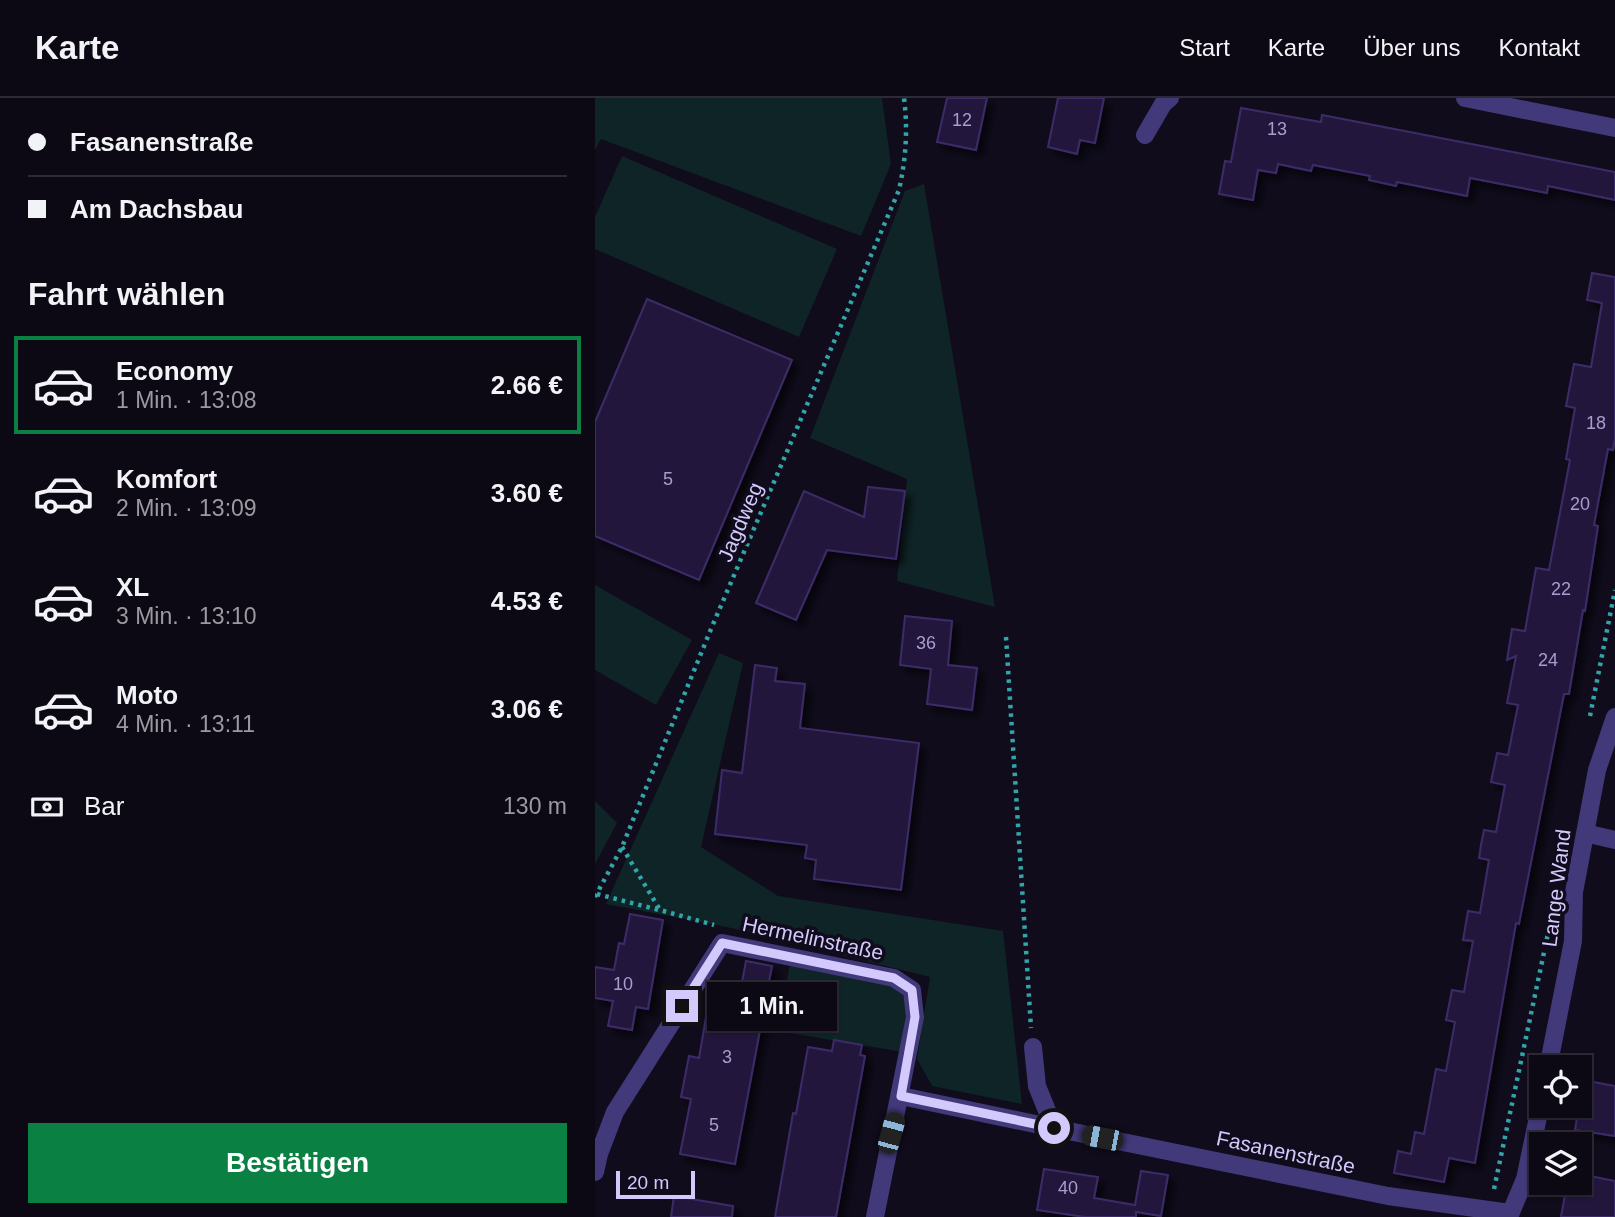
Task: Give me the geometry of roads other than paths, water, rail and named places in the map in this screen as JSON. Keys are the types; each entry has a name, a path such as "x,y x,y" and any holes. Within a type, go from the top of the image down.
{"street":[{"path":"1145,135 1163,104 1170,98"},
{"path":"1470,98 1615,128"},
{"name":"Lange Wand","path":"1551,1055 1573,941 1574,892 1597,770 1615,717"},
{"path":"1585,833 1615,840"},
{"name":"Hermelinstraße","path":"595,1172 615,1112 722,943 894,978 912,990 915,1017 876,1217"},
{"path":"1033,1047 1037,1086 1054,1128"},
{"name":"Fasanenstraße","path":"901,1096 1388,1196 1509,1215"},
{"path":"1509,1215 1525,1179 1538,1118"}]}
